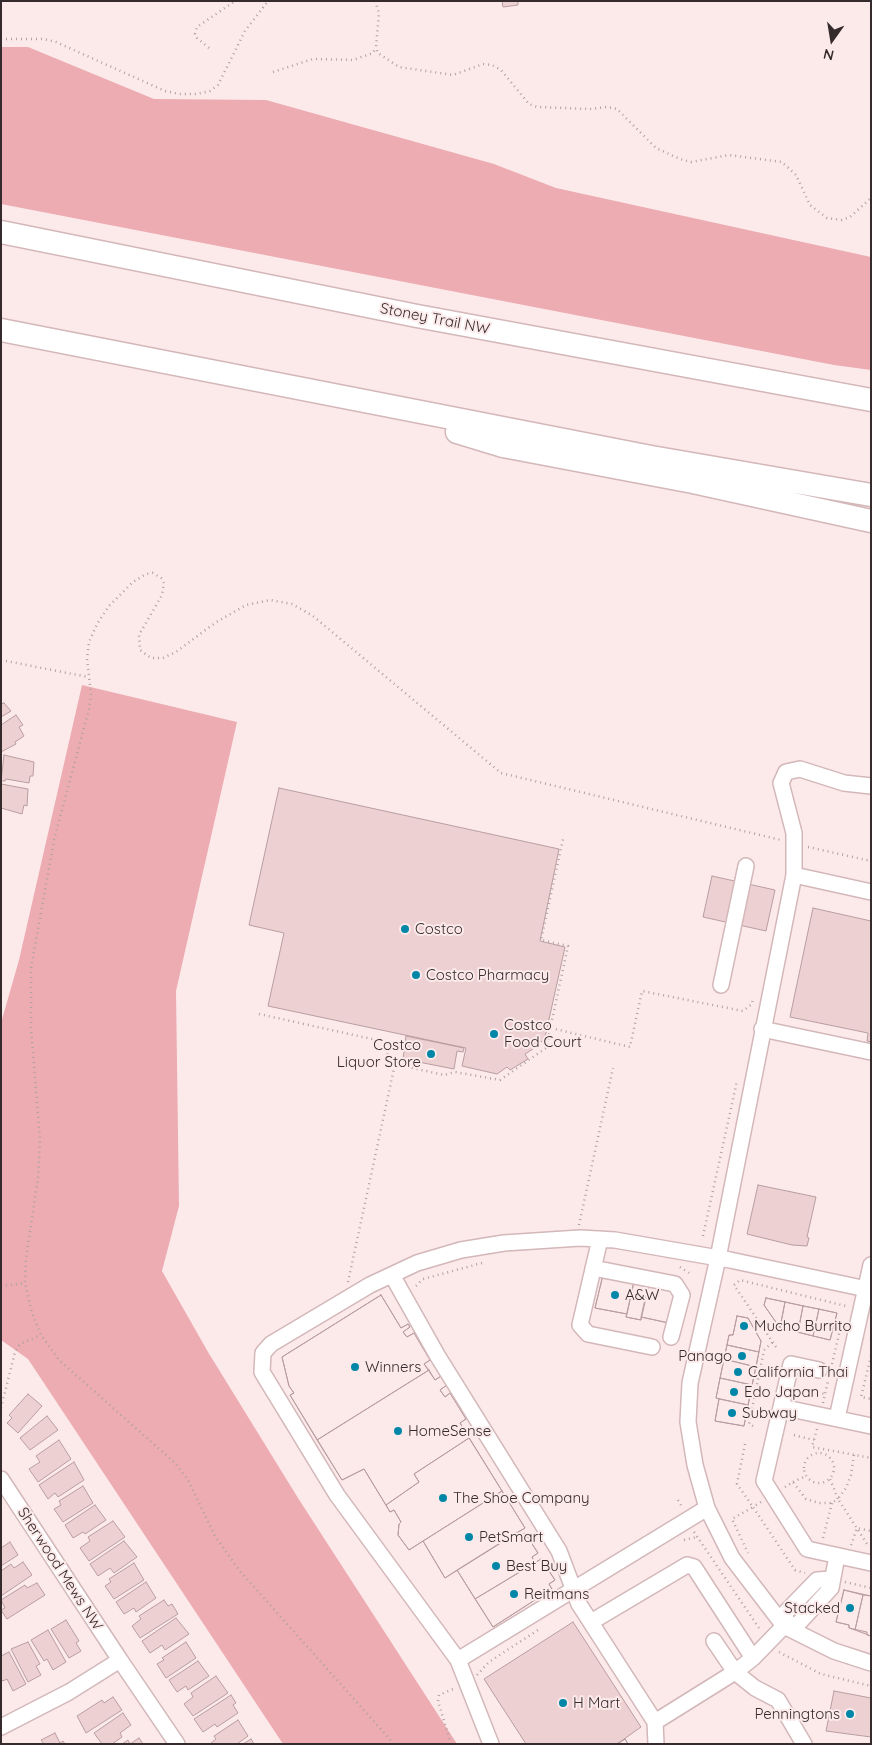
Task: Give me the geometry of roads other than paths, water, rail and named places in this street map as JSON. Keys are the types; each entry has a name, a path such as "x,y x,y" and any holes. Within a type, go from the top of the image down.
{"highway":[{"name":"Stoney Trail NW","path":"1,232 198,273 730,376 871,400"},
{"path":"1,330 642,455 871,495"},
{"path":"730,376 764,370 871,388"},
{"path":"336,396 503,446 694,482 871,521"}],"street":[{"path":"871,786 844,783 800,769 786,772 781,783 794,833 794,875 718,1258 690,1383 688,1422 695,1465 707,1508 732,1558 784,1626 834,1651 871,1663"},
{"path":"721,985 746,866"},
{"path":"794,875 871,892"},
{"path":"762,1029 871,1052"},
{"path":"600,1238 580,1325 588,1334 652,1347"},
{"path":"491,1744 458,1660 337,1495 262,1372 263,1354 271,1344 308,1320 417,1263 461,1250 504,1243 600,1238 718,1258 868,1289"},
{"path":"837,1418 868,1289 871,1265"},
{"path":"593,1268 675,1284 682,1295 671,1337"},
{"path":"392,1275 437,1355 559,1551 579,1604 655,1722 656,1744"},
{"path":"827,1371 791,1364 764,1481 807,1549 844,1552 871,1563"},
{"path":"781,1407 871,1426"},
{"name":"Sherwood Mews NW","path":"1,1479 177,1744"},
{"path":"458,1660 707,1508"},
{"path":"655,1722 735,1672 753,1658 784,1626 798,1624 837,1580 844,1552"},
{"path":"591,1622 688,1565 694,1567 753,1658"},
{"path":"714,1642 735,1672 755,1688 778,1700 804,1744"},
{"path":"1,1727 69,1692 120,1660"}],"place":[{"name":"Costco","path":"405,929"},
{"name":"Costco Pharmacy","path":"416,975"},
{"name":"Costco Food Court","path":"494,1034"},
{"name":"Costco Liquor Store","path":"431,1054"},
{"name":"A&W","path":"615,1295"},
{"name":"Mucho Burrito","path":"744,1326"},
{"name":"Panago","path":"742,1356"},
{"name":"Winners","path":"355,1367"},
{"name":"California Thai","path":"738,1372"},
{"name":"Edo Japan","path":"734,1392"},
{"name":"Subway","path":"732,1413"},
{"name":"HomeSense","path":"398,1431"},
{"name":"The Shoe Company","path":"443,1498"},
{"name":"PetSmart","path":"469,1537"},
{"name":"Best Buy","path":"496,1566"},
{"name":"Reitmans","path":"514,1594"},
{"name":"Stacked","path":"850,1608"},
{"name":"H Mart","path":"563,1703"},
{"name":"Penningtons","path":"850,1714"}]}
